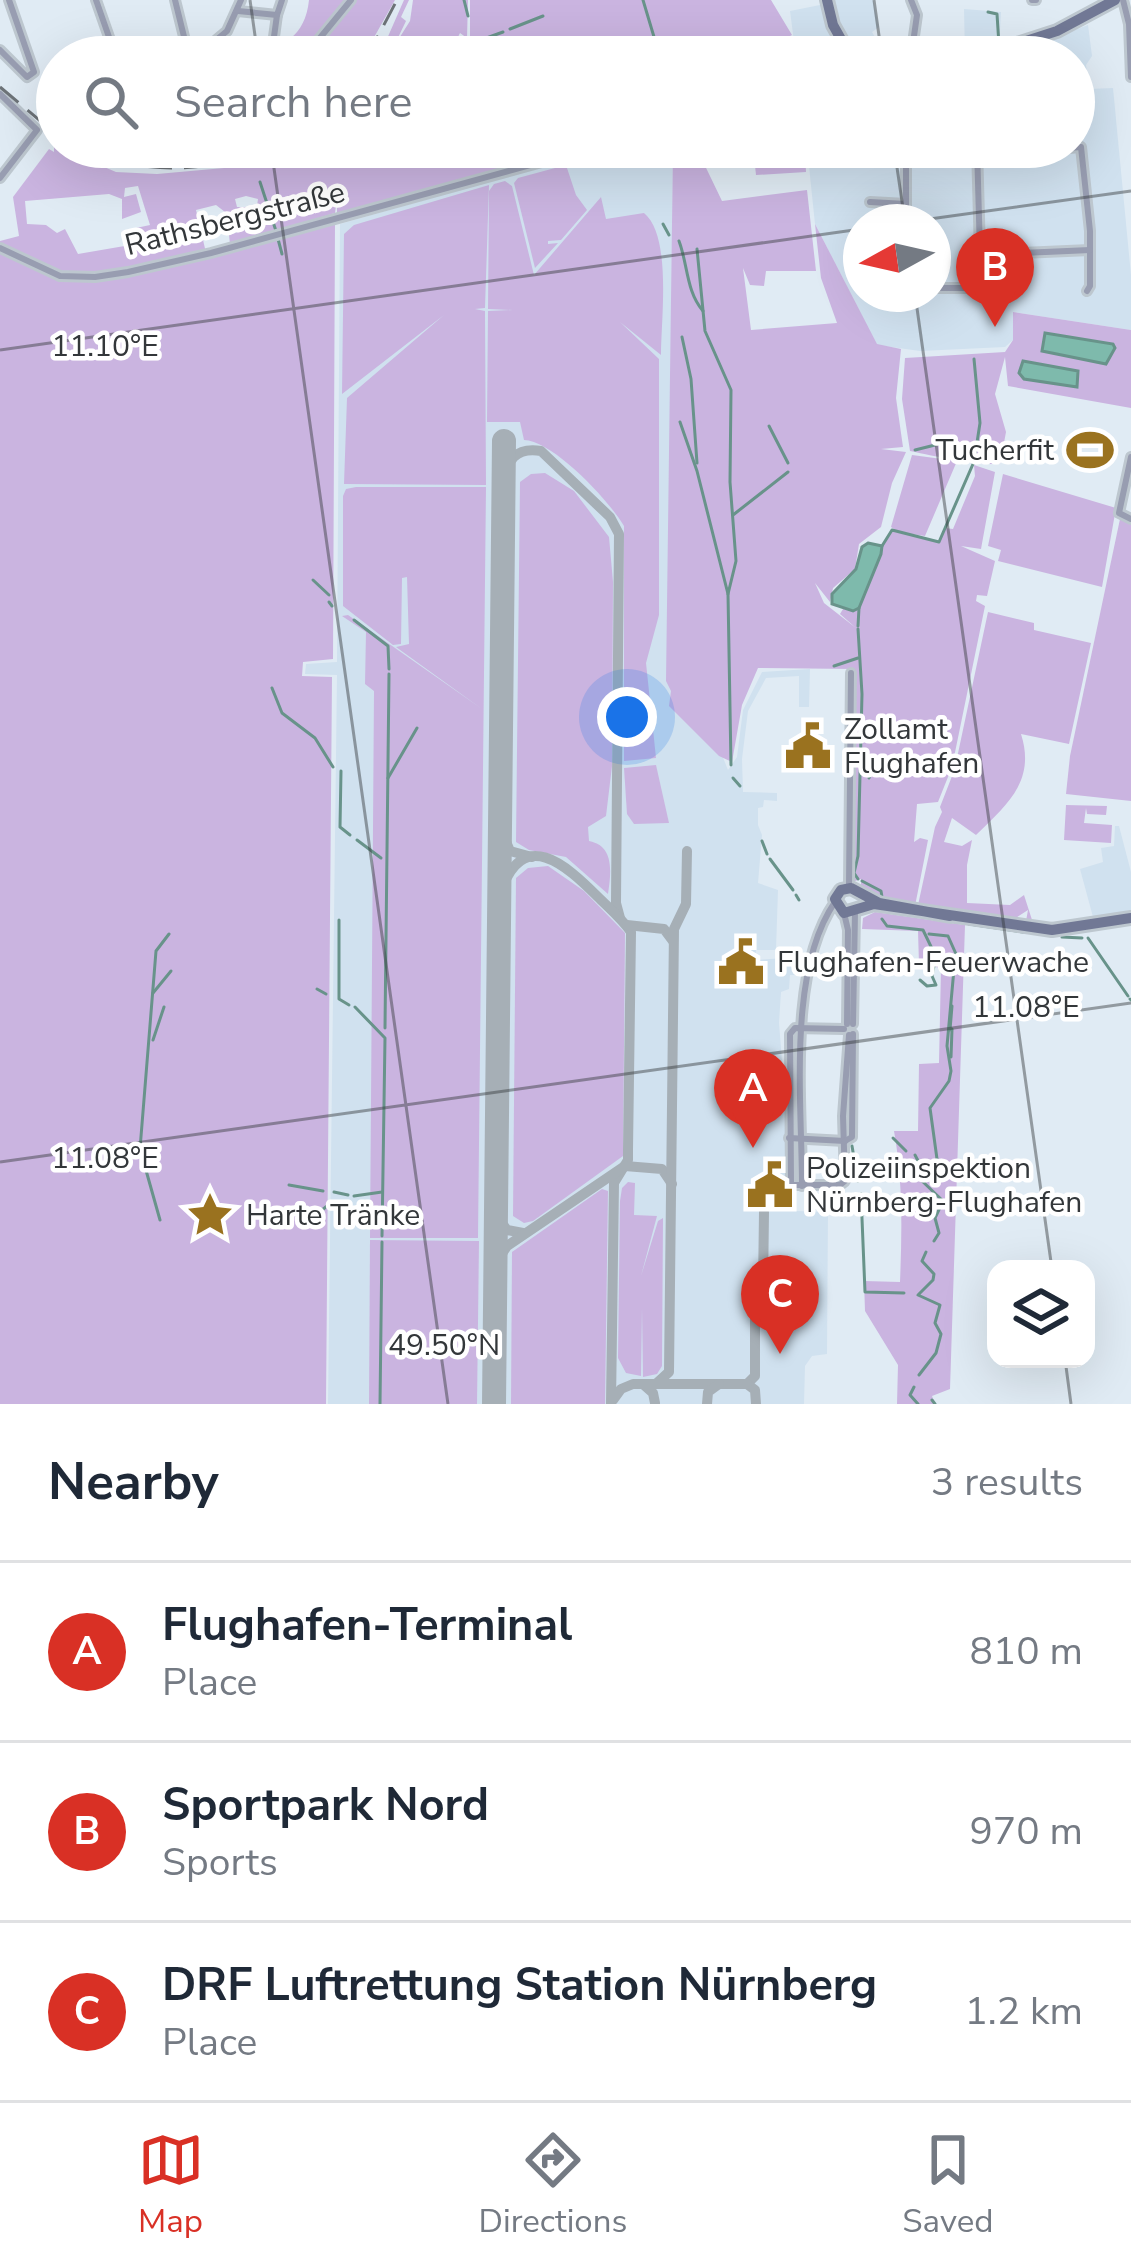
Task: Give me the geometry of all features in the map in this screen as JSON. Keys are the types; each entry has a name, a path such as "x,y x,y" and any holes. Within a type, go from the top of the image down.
{"main road":[{"path":"827,0 839,36"},
{"path":"1044,36 1119,0"},
{"path":"852,889 852,911"},
{"path":"950,916 879,903 852,889 838,893 835,902 852,911 882,905 950,916 1048,930 1131,917"}],"street":[{"path":"0,50 27,77 34,72 8,0"},
{"path":"96,0 109,36"},
{"path":"175,0 186,36"},
{"path":"222,36 241,0"},
{"path":"273,36 282,0"},
{"path":"321,36 351,0"},
{"path":"911,0 917,15 914,36"},
{"path":"1119,0 1129,24 1131,77"},
{"path":"238,11 277,15"},
{"path":"0,94 36,129"},
{"path":"0,109 7,101"},
{"path":"0,178 36,131"},
{"name":"Rathsbergstraße","path":"0,248 60,276 95,277 211,254 520,168"},
{"path":"870,202 906,204 906,168"},
{"path":"951,288 981,288 978,168"},
{"path":"1083,168 1090,250 1087,292"},
{"path":"980,255 1090,250"},
{"path":"1131,457 1119,513 1131,519"},
{"path":"851,673 852,889"},
{"path":"802,1186 805,978 819,932 835,902"},
{"path":"854,928 862,911 882,905"},
{"path":"849,1029 852,911"},
{"path":"789,1138 845,1141 852,1137 848,930 852,911"},
{"path":"845,1141 843,1184 788,1182 790,1034 803,1028 849,1029"},
{"path":"790,1077 803,1077"}],"shaded area":[{"path":"309,0 349,0 323,35 355,0 395,0 375,36 293,36 306,16"},
{"path":"404,0 409,0 399,36 388,36"},
{"path":"413,0 468,0 467,36 401,36 410,21"},
{"path":"470,0 771,0 792,35 790,36 470,36"},
{"path":"825,0 873,0 879,27 872,32 874,36 793,36 790,11 825,4"},
{"path":"964,9 1001,12 1000,36 965,36"},
{"path":"1088,25 1089,36 1059,36"},
{"path":"1113,88 1131,275 1131,330 1013,312 1013,340 1005,347 920,351 877,345 860,312 951,312 951,204 843,204 843,279 815,224 809,168 1095,168 1095,89"},
{"path":"36,166 157,174 224,168 502,168 345,213 337,213 337,197 335,213 230,244 229,235 254,227 258,199 235,199 237,207 249,207 249,215 234,219 216,205 196,210 207,257 335,222 333,659 303,662 302,676 332,677 326,1404 0,1404 0,241 19,236 13,197","holes":["138,186 150,225 122,231 122,237 169,228 171,238 78,254 65,229 57,233 46,225 27,224 25,201 109,194 122,199 122,219 141,212 136,194 124,197 125,188"]},
{"path":"537,168 673,168 668,620 728,770 737,757 743,710 762,672 810,669 809,707 799,707 799,676 766,678 748,711 742,759 743,792 777,793 777,801 764,800 758,808 762,835 758,883 778,890 776,950 756,950 755,960 786,958 801,963 801,975 790,975 789,989 781,992 779,1023 794,1211 828,1212 827,1354 812,1356 805,1366 804,1404 328,1404 337,675 305,674 306,664 337,662 340,224"},
{"path":"567,168 587,210 561,240 548,241 558,243 535,268 514,183 518,178"},
{"path":"673,168 706,168 722,201 807,190 816,271 766,271 764,286 750,285 743,268 751,330 837,323 821,278 815,224 843,278 843,312 860,312 877,344 901,349 896,398 903,447 881,449 906,452 881,527 859,544 855,569 833,588 830,602 815,583 824,603 856,628 840,614 843,609 859,608 882,546 894,529 912,455 957,461 925,536 911,534 939,542 945,528 953,529 975,476 974,465 995,472 981,549 961,546 995,561 987,596 977,595 976,601 985,606 952,767 938,802 917,804 914,842 928,840 915,906 884,901 861,888 861,879 852,882 853,669 758,668 742,705 732,762 719,756 669,706 671,691 666,681"},
{"path":"755,168 806,168 806,172 756,175"},
{"path":"505,181 512,186 534,275 601,197 606,219 644,213 658,240 663,279 661,355 620,322 659,359 659,615 646,663 656,758 624,761 624,526 606,501 564,461 524,440 520,422 487,422 488,311 513,310 488,309 489,191"},
{"path":"489,185 485,308 475,309 485,311 486,485 344,484 347,398 444,315 342,394 344,234 354,225"},
{"path":"1013,312 1131,330 1131,408 1008,386 1005,357 995,394 1006,432 1000,464 910,451 902,399 905,358 1005,352 1013,340"},
{"path":"1045,333 1115,348 1106,364 1042,351"},
{"path":"1023,361 1078,371 1077,387 1024,379 1019,373"},
{"path":"545,473 574,491 609,537 612,766 606,816 588,827 589,841 607,854 608,894 566,857 529,850 516,842 520,482 531,474"},
{"path":"1003,474 1116,508 1102,587 998,561 1001,550 988,546"},
{"path":"486,487 478,1238 370,1238 374,691 365,684 366,632 342,616 348,615 482,709 396,647 409,644 407,577 402,578 401,644 393,645 343,606 343,496 346,489"},
{"path":"1120,519 1131,522 1131,801 1066,794"},
{"path":"868,543 882,546 881,554 859,608 853,611 832,604 832,594 856,569 862,547"},
{"path":"988,612 1034,623 1034,630 1091,643 1069,744 1021,734 1025,765 1016,791 976,835 952,818 944,842 962,846 972,840 967,903 1010,905 1024,895 1033,923 1026,921 1028,910 1014,919 918,905 940,807 954,771 960,772 962,760 957,758"},
{"path":"656,765 669,823 634,824 627,814 624,768"},
{"path":"1066,805 1107,806 1106,815 1087,814 1086,808 1084,823 1112,825 1111,843 1064,840"},
{"path":"1115,826 1119,826 1131,872 1131,910 1093,917 1080,869 1103,862 1101,848 1114,846"},
{"path":"548,866 584,891 625,933 623,1156 524,1223 513,1216 516,878 528,868"},
{"path":"875,912 965,925 950,1389 932,1396 935,1404 897,1404 898,1365 865,1311 864,1281 900,1282 901,1206 894,1131 918,1131 919,1064 939,1063 941,968 919,964 918,931 862,929 863,918"},
{"path":"628,1182 635,1183 634,1215 657,1216 641,1276 658,1221 663,1218 662,1366 657,1374 643,1377 642,1308 641,1376 626,1373 618,1358 620,1201"},
{"path":"602,1189 608,1191 605,1404 511,1404 512,1252"},
{"path":"370,1240 479,1241 477,1404 369,1404"}],"waterway":[{"path":"464,0 468,16"},
{"path":"643,0 654,36"},
{"path":"988,12 997,14 998,36"},
{"path":"510,29 543,16"},
{"path":"492,36 503,32"},
{"path":"260,182 276,231"},
{"path":"663,224 669,235"},
{"path":"278,239 282,254"},
{"path":"679,241 690,286 703,311"},
{"path":"697,249 705,331 731,390 730,482 736,561 728,594"},
{"path":"682,337 691,379 697,463"},
{"path":"974,359 980,423 974,462"},
{"path":"680,422 728,594 731,765"},
{"path":"769,426 788,463"},
{"path":"915,450 939,444 961,447"},
{"path":"882,546 892,530 939,542 973,464"},
{"path":"733,515 788,472"},
{"path":"313,580 329,595"},
{"path":"329,602 332,606"},
{"path":"858,626 859,608"},
{"path":"354,620 388,646 389,669"},
{"path":"858,629 862,694 854,873 858,879"},
{"path":"834,666 858,658"},
{"path":"385,1028 389,674"},
{"path":"272,688 282,713 315,738 333,767"},
{"path":"388,778 417,728"},
{"path":"869,778 873,764"},
{"path":"341,771 340,827 350,835"},
{"path":"733,778 740,786"},
{"path":"357,840 381,858"},
{"path":"762,841 767,854"},
{"path":"770,859 793,890"},
{"path":"862,881 881,891 882,897"},
{"path":"796,895 799,900"},
{"path":"876,910 924,917"},
{"path":"926,917 933,918"},
{"path":"882,919 887,926 923,930 937,959 954,969 947,1046 951,1071 930,1108 937,1159 921,1180 943,1201 935,1218 939,1233 934,1241"},
{"path":"339,920 339,999 349,1005"},
{"path":"949,921 965,923"},
{"path":"969,924 1023,932"},
{"path":"160,1220 140,1149 156,951 169,934"},
{"path":"929,934 948,936 955,965"},
{"path":"1062,937 1082,938"},
{"path":"1088,938 1128,996"},
{"path":"920,980 927,986 936,985 932,976 935,961"},
{"path":"153,993 171,971"},
{"path":"317,989 326,994"},
{"path":"950,1030 952,1006"},
{"path":"153,1040 164,1007"},
{"path":"355,1007 385,1038 382,1236"},
{"path":"951,1057 952,1029"},
{"path":"893,1138 906,1151"},
{"path":"852,1146 858,1181"},
{"path":"915,1155 924,1172"},
{"path":"289,1185 323,1191"},
{"path":"334,1192 348,1195"},
{"path":"354,1196 382,1192"},
{"path":"861,1194 865,1292 904,1293"},
{"path":"310,1220 327,1206"},
{"path":"380,1404 382,1242"},
{"path":"919,1375 936,1353 941,1334 935,1323 940,1305 918,1295 933,1280 934,1274 922,1261 926,1252"},
{"path":"914,1387 910,1395 918,1404"},
{"path":"932,1400 935,1404"}],"taxiway":[{"path":"504,484 514,457 541,451 610,517 619,534 616,903 620,918"},
{"path":"500,828 510,851 532,857"},
{"path":"657,1383 669,1372 674,929 686,904 687,851"},
{"path":"500,894 521,861 546,858 572,873 631,932 628,1160 614,1183 611,1404"},
{"path":"627,925 664,929 673,941"},
{"path":"496,1263 507,1246 625,1166 662,1169 672,1184"},
{"path":"747,1384 755,1376 755,1304 763,1287 764,1212"},
{"path":"496,1215 507,1230 523,1233"},
{"path":"613,1400 633,1384 747,1384"},
{"path":"707,1404 708,1392 719,1384"},
{"path":"747,1384 755,1390 756,1404"},
{"path":"644,1385 655,1403"}],"runway":[{"path":"494,1404 504,441"}],"railway":[{"path":"378,36 397,0"},
{"path":"0,87 36,117"}],"place":[{"name":"Sportpark Nord","path":"995,327"},
{"name":"Tucherfit","path":"1090,450"},
{"name":"Zollamt Flughafen","path":"808,746"},
{"name":"Flughafen-Feuerwache","path":"741,962"},
{"name":"Flughafen-Terminal","path":"753,1148"},
{"name":"Polizeiinspektion Nürnberg-Flughafen","path":"770,1185"},
{"name":"Harte Tränke","path":"210,1215"},
{"name":"DRF Luftrettung Station Nürnberg","path":"780,1354"}]}
